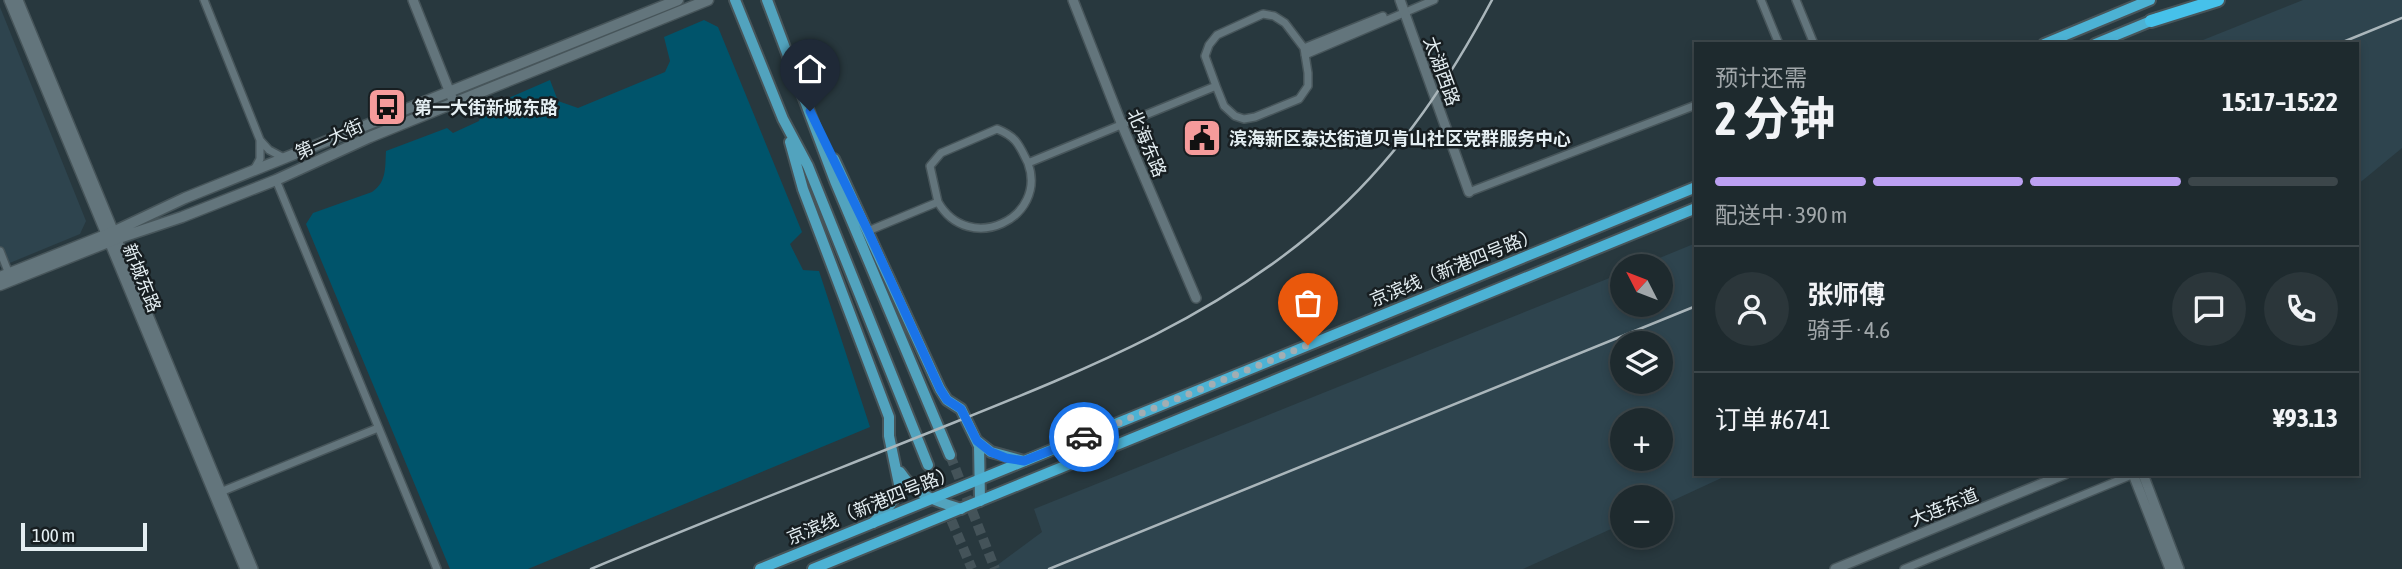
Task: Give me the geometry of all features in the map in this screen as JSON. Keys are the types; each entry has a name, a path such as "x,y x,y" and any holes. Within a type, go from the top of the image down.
{"highway":[{"path":"2049,42 2150,0"},
{"path":"2100,42 2202,0"},
{"path":"2151,21 2218,0"},
{"name":"京滨线（新港四号路）","path":"760,569 1694,188"},
{"path":"813,569 1694,209"}],"main road":[{"name":"第一大街","path":"0,285 111,237 177,201 678,0"},
{"name":"第一大街","path":"5,276 111,237 182,217 276,180 370,137 708,0"},
{"path":"735,0 783,119 803,189 889,417 889,436 900,488 890,505 873,523"},
{"path":"767,0 835,181 950,455"},
{"path":"810,111 940,389 947,400 961,409 977,441 980,501"},
{"path":"783,119 808,166 928,465"},
{"path":"977,441 991,452 1024,461"},
{"path":"895,464 911,487 931,500 961,509"}],"street":[{"name":"新城东路","path":"9,0 111,237 217,493 245,569"},
{"name":"新城东路","path":"18,0 111,237"},
{"path":"204,0 260,140 260,159 254,170"},
{"path":"413,0 454,103"},
{"name":"北海东路","path":"1073,0 1122,125 1196,298"},
{"path":"1304,52 1422,0"},
{"path":"1405,6 1434,0"},
{"path":"1761,0 1778,42"},
{"path":"1796,0 1813,42"},
{"name":"太湖西路","path":"1405,6 1472,191"},
{"path":"1263,15 1274,16 1285,23 1304,52 1308,86 1299,99 1244,119 1235,116 1224,106 1205,56 1217,35 1263,15"},
{"path":"1028,163 1216,86"},
{"path":"1472,191 1694,106"},
{"path":"997,129 1018,141 1028,163 1032,175 1031,193 1021,210 1009,219 981,230 957,223 944,214 938,202 930,166 941,153 997,129"},
{"path":"260,140 284,158"},
{"path":"276,180 437,569"},
{"path":"868,231 938,202"},
{"path":"0,251 5,276"},
{"path":"217,493 378,428"},
{"name":"大连东道","path":"1835,569 2060,476"},
{"path":"1904,569 2129,476"},
{"path":"2135,476 2170,569"},
{"path":"2144,476 2179,569"},
{"name":"新城东路","path":"217,493 253,569"}],"shaded area":[{"path":"2303,0 2402,0 2402,148 2359,183 2359,42 2198,42"},
{"path":"0,7 86,221 80,234 0,267"},
{"path":"704,20 718,27 802,232 790,244 803,270 819,271 870,427 528,569 450,569 306,224 313,213 377,188 384,174 386,151 447,128 453,133 479,121 483,109 550,80 558,101 578,108 665,72 670,61 664,37"},
{"path":"1694,244 1694,476 1726,476 1673,500 1673,485 1610,485 1610,529 1523,569 992,569 1042,532 1034,509 1610,278 1610,317 1673,317 1673,254 1669,254"}],"tunnel":[{"path":"950,455 995,569"},
{"path":"928,465 972,569"}],"railway":[{"path":"591,569 1093,365 1196,313 1245,283 1292,250 1336,212 1382,164 1442,86 1492,0"},
{"path":"2343,42 2402,18"},
{"path":"1049,569 1694,307"}],"way so far":[{"path":"1084,437 1308,345"}],"place":[{"name":"第一大街新城东路","path":"387,107"},
{"name":"滨海新区泰达街道贝肯山社区党群服务中心","path":"1202,138"}],"route":[{"path":"810,111 940,389 947,400 961,409 977,441 991,452 1024,461 1084,437"}]}
